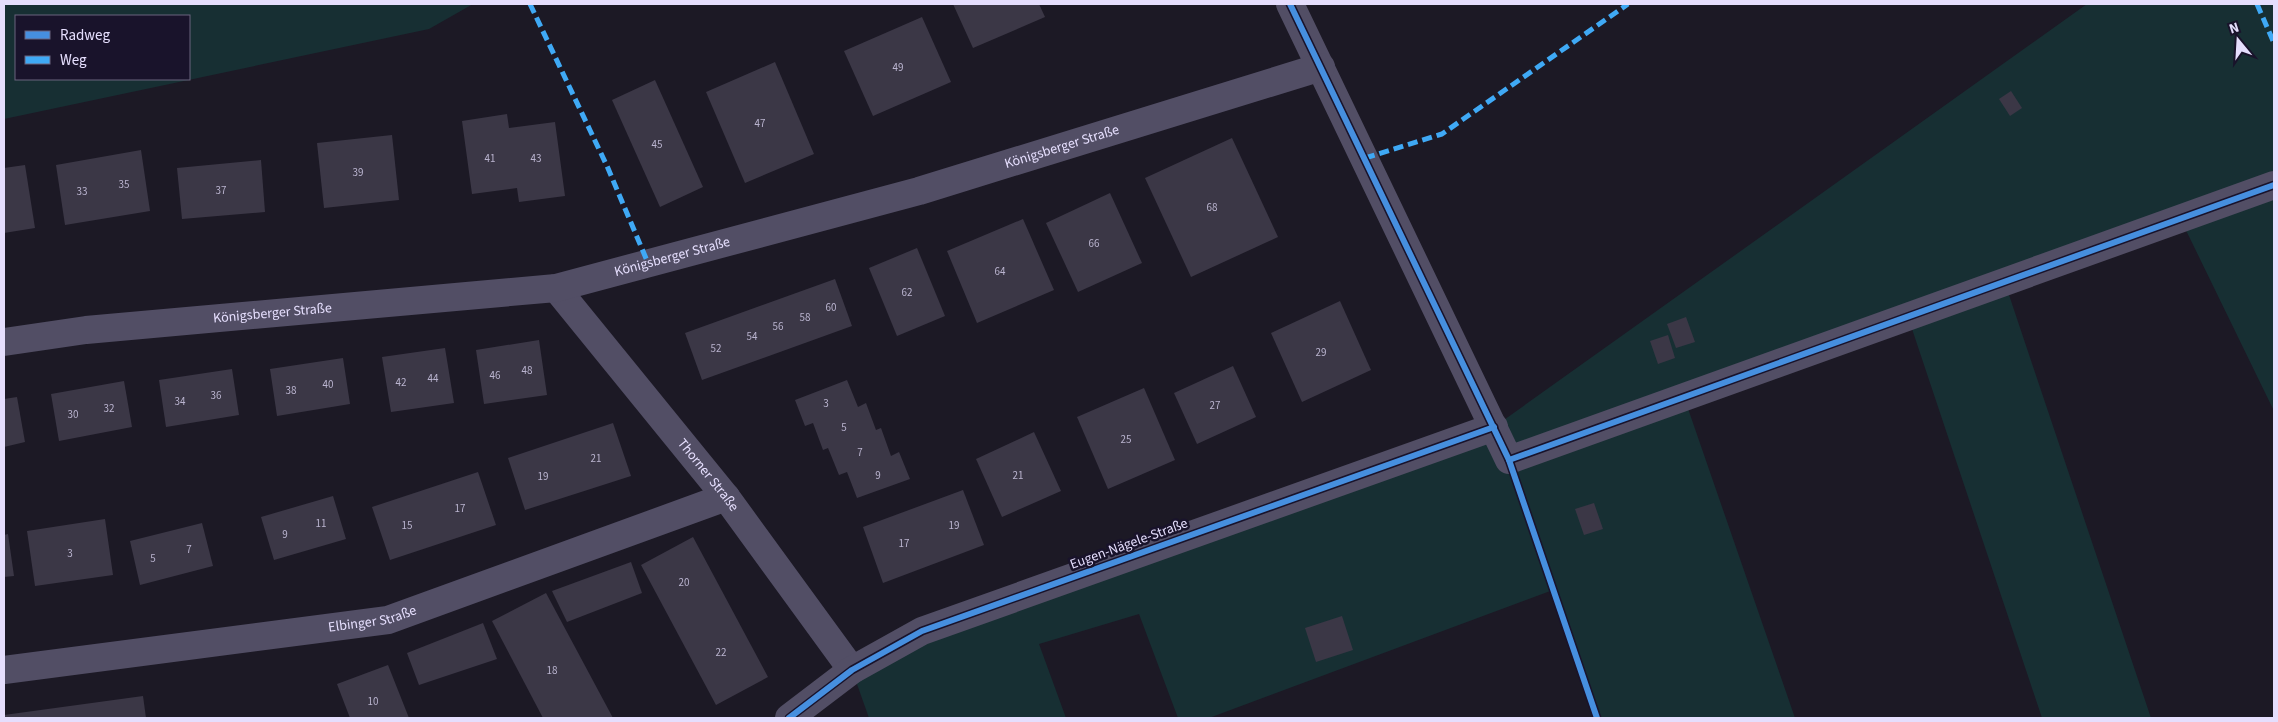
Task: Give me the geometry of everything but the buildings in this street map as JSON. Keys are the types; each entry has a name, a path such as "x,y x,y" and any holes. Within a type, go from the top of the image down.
{"street":[{"path":"1290,4 1509,460 2274,186"},
{"name":"Königsberger Straße","path":"4,342 86,330 556,288 919,192 1321,67"},
{"name":"Thorner Straße","path":"556,288 726,497 852,670"},
{"name":"Eugen-Nägele-Straße","path":"789,718 852,670 922,631 1494,427"},
{"name":"Elbinger Straße","path":"4,670 388,620 726,497"}],"green space":[{"path":"4,4 473,4 429,29 190,80 190,15 15,15 15,80 188,80 4,119"},
{"path":"2087,4 2274,4 2274,411 2181,220 2005,283 2151,718 2042,718 1908,317 1684,397 1795,718 1597,718 1553,590 1209,718 1178,718 1139,614 1039,644 1066,718 869,718 852,670 1494,427"}],"marked path":[{"path":"530,4 607,166 648,263"},
{"path":"1365,158 1442,134 1628,4"},
{"path":"2257,4 2274,43"}],"cycle path":[{"path":"1290,4 1509,460 1597,718"},
{"path":"1509,460 2274,185"},
{"path":"789,718 852,670 922,631 1494,427"}]}
